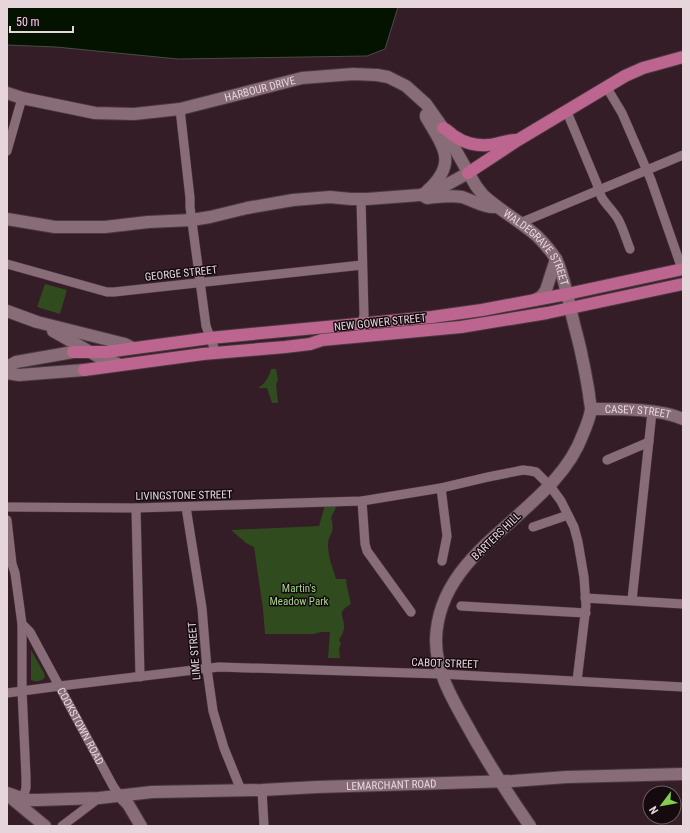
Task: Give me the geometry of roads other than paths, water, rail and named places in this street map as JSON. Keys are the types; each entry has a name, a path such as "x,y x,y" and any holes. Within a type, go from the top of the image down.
{"main road":[{"path":"7,219 55,227 105,227 148,222 192,220 293,200 330,197 361,199 422,194 439,188 468,173 518,140 625,76 643,68 683,57"},
{"name":"HARBOUR DRIVE","path":"7,93 22,98 95,113 134,114 180,109 302,78 353,74 377,75 397,81 406,86 426,104 443,128 468,173 483,195 497,207"},
{"path":"422,194 432,186 441,174 446,157 444,148 426,117 426,104"},
{"path":"443,128 451,132 457,138 480,145 488,145 508,140 518,140"},
{"path":"422,194 427,198 452,196 461,197 489,207 497,207"},
{"name":"WALDEGRAVE STREET","path":"497,207 520,223 542,242 556,259 567,294"},
{"path":"535,300 546,290 556,259"},
{"name":"NEW GOWER STREET","path":"7,367 16,362 74,352 133,348 210,338 454,314 567,294 682,269"},
{"name":"NEW GOWER STREET","path":"7,373 19,375 84,370 118,364 310,344 322,340 461,327 547,313 683,284"},
{"name":"BARTERS HILL","path":"530,826 493,771 451,696 441,674 436,648 437,628 444,602 453,583 472,559 501,530 550,486 566,467 575,452 591,409 576,329 567,294"},
{"path":"7,311 37,322 125,344 133,348"},
{"path":"37,322 47,329 58,332 106,361 118,364"},
{"name":"CASEY STREET","path":"591,409 652,412 683,419"},
{"name":"LEMARCHANT ROAD","path":"7,794 38,800 99,798 152,792 262,790 567,777 683,774"},
{"path":"7,794 45,826"},
{"name":"COOKSTOWN ROAD","path":"119,795 128,804 140,826"}],"street":[{"path":"607,88 622,113 646,170 652,180 682,269"},
{"path":"7,151 22,98"},
{"path":"180,109 192,220 206,326 216,353"},
{"path":"567,112 597,184 598,191 605,204 618,219 630,248"},
{"path":"520,223 683,155"},
{"path":"358,337 363,324 361,199"},
{"name":"GEORGE STREET","path":"7,264 107,292 362,265"},
{"path":"632,600 652,412"},
{"path":"607,460 649,442"},
{"name":"LIVINGSTONE STREET","path":"7,507 136,508 362,501 441,488 488,477 523,470 531,470 536,472 550,486 561,501 574,527 578,542 584,577 586,613 577,681"},
{"path":"441,488 447,536 442,561"},
{"path":"362,501 365,544 367,551 412,612"},
{"name":"LIME STREET","path":"186,507 202,608 207,669 215,717 224,748 241,790"},
{"path":"136,508 140,677"},
{"path":"533,527 568,515"},
{"path":"7,520 10,564 15,573 22,624 22,690 26,767 26,788 23,798"},
{"path":"585,598 683,604"},
{"path":"461,606 586,613"},
{"name":"COOKSTOWN ROAD","path":"22,624 30,632 119,795"},
{"name":"CABOT STREET","path":"7,693 219,667 441,674 683,687"},
{"path":"262,790 264,826"},
{"name":"LEMARCHANT ROAD","path":"62,826 99,798"}],"park label":[{"name":"Martin's Meadow Park","path":"299,594"}]}
